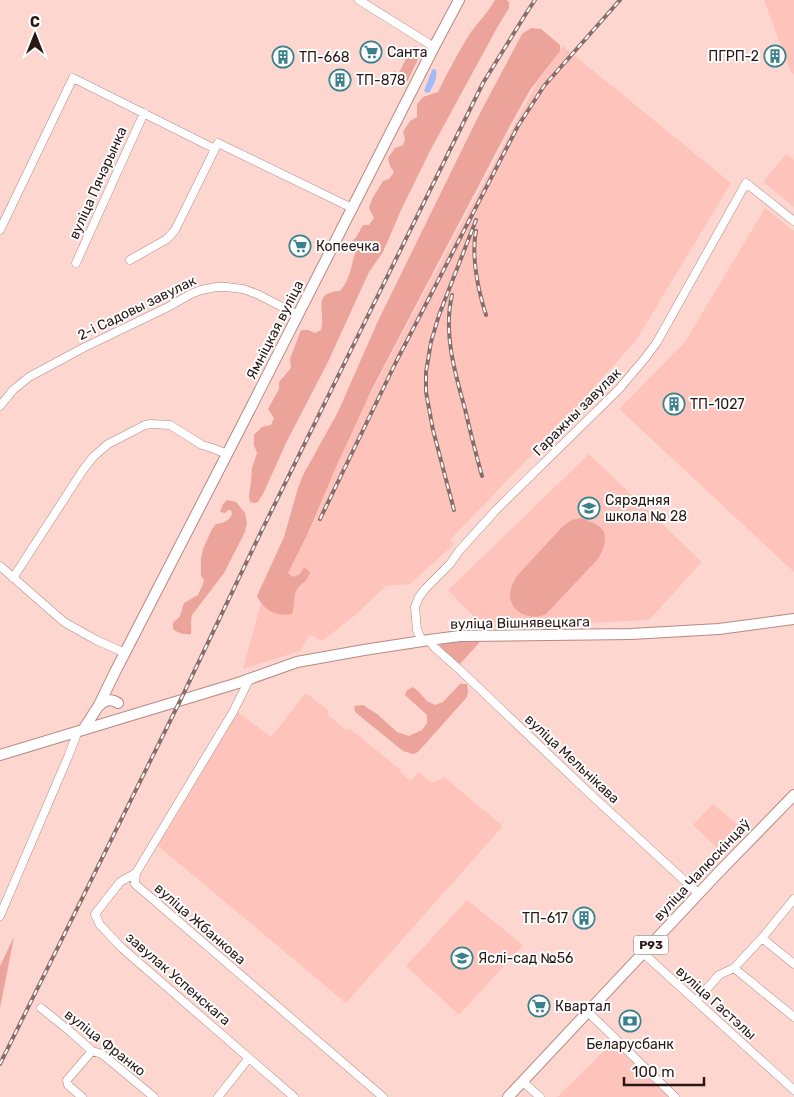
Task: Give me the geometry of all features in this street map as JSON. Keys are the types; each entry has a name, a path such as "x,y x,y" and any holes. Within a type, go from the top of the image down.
{"main road":[{"name":"Ямніцкая вуліца","path":"80,730 99,705 459,0"},
{"name":"вуліца Вішнявецкага","path":"0,755 297,662 460,636 673,632 794,619"},
{"path":"115,672 114,689 119,705 118,716 111,721 104,720 99,716 99,705 107,700 112,700 119,705 127,711 137,713"},
{"name":"вуліца Чалюскінцаў","path":"508,1097 794,794"}],"street":[{"path":"358,0 434,47"},
{"path":"0,230 73,78 144,113 352,208"},
{"name":"вуліца Пячэрынка","path":"76,263 144,113"},
{"path":"130,260 167,239 174,230 216,146"},
{"name":"Гаражны завулак","path":"426,640 417,630 414,607 419,597 496,510 619,389 646,357 657,342 746,183 794,221"},
{"name":"2-і Садовы завулак","path":"0,406 13,390 29,377 200,290 226,287 243,289 298,315"},
{"path":"13,578 83,470 93,457 108,444 146,426 167,424 202,445 227,454"},
{"path":"0,566 64,622 125,654"},
{"name":"вуліца Мельнікава","path":"426,640 699,894"},
{"path":"136,873 233,712 250,678"},
{"path":"0,916 80,730"},
{"name":"завулак Успенскага","path":"136,873 120,882 99,908 95,914 100,926 294,1097"},
{"name":"вуліца Жбанкова","path":"136,873 135,884 383,1097"},
{"path":"696,1001 719,975 734,968 791,910 794,899"},
{"path":"762,938 794,964"},
{"name":"вуліца Гастэлы","path":"643,953 794,1090"},
{"path":"734,968 794,1017"},
{"name":"вуліца Франко","path":"41,1008 92,1051 102,1054 154,1097"},
{"path":"588,1012 676,1097"},
{"path":"82,1097 68,1085 67,1080 92,1051"},
{"path":"218,1097 249,1058"},
{"path":"523,1082 540,1097"}],"shaded area":[{"path":"495,0 507,0 509,8 430,151 383,252 369,272 327,364 287,441 263,494 258,502 250,502 252,468 257,453 254,445 254,435 262,427 271,425 274,418 268,409 279,389 279,382 291,368 290,359 301,330 315,333 321,330 323,299 331,292 340,291 345,283 355,254 350,248 352,241 363,225 369,225 374,218 369,208 372,199 383,181 389,179 394,172 388,158 395,148 403,145 405,139 403,132 410,121 417,117 417,104 423,97 438,92 469,35"},
{"path":"764,0 794,0 794,74 792,75 790,70"},
{"path":"531,28 541,29 560,45 560,51 530,90 512,122 372,389 307,535 288,573 293,577 300,574 304,567 310,572 309,576 296,591 292,614 280,615 271,612 263,606 257,596 284,537 303,475 338,412 378,321 478,117 522,34"},
{"path":"415,46 422,51 406,84 400,86 393,80 394,71 399,73 410,50 412,51"},
{"path":"563,46 731,183 637,339 565,420 450,540 454,544 410,584 386,586 353,617 322,641 310,635 300,651 243,669 261,603 316,495 538,81"},
{"path":"786,154 794,160 794,207 763,182"},
{"path":"765,208 794,231 794,572 619,409 685,342"},
{"name":"Сярэдняя школа № 28","path":"589,454 702,562 649,620 485,628 448,590"},
{"path":"227,500 236,502 245,513 247,523 245,532 224,573 192,615 191,634 179,633 173,629 173,623 180,616 184,603 198,595 203,584 201,559 203,549 216,524 226,521 232,514 231,510 225,513 220,512"},
{"path":"581,518 598,526 605,534 603,548 597,560 546,614 535,617 518,611 511,602 510,596 516,577 563,526 572,520"},
{"path":"478,641 479,643 460,664 440,647 442,643"},
{"path":"460,684 467,684 467,697 418,752 413,754 403,751 355,712 354,706 363,705 377,714 397,732 409,736 422,730 427,723 427,715 405,695 407,690 413,687 427,701 435,705 443,702"},
{"path":"306,693 329,711 327,714 346,730 349,728 401,770 400,772 411,781 419,772 432,783 444,777 503,826 346,1003 158,846 238,712 271,737"},
{"path":"713,804 744,830 722,853 693,825"},
{"name":"Яслі-сад №56","path":"467,900 523,945 459,1015 406,966"},
{"path":"14,937 0,1008 0,966"},
{"path":"612,1043 670,1097 557,1097"}],"water":[{"path":"434,69 436,70 436,78 430,92 427,93 424,91"}],"railway":[{"path":"0,1064 483,83 535,0"},
{"path":"320,519 396,362 518,126 544,86 620,0"},
{"path":"454,510 433,430 426,392 426,372 431,342 439,315 476,220"},
{"path":"476,231 474,251 476,273 486,315"},
{"path":"452,295 449,324 451,353 482,476"}],"place":[{"name":"Санта","path":"371,52"},
{"name":"ПГРП-2","path":"775,56"},
{"name":"ТП-668","path":"283,57"},
{"name":"ТП-878","path":"340,80"},
{"name":"Копеечка","path":"300,246"},
{"name":"ТП-1027","path":"674,404"},
{"name":"Сярэдняя школа № 28","path":"589,508"},
{"name":"ТП-617","path":"584,918"},
{"name":"Яслі-сад №56","path":"462,958"},
{"name":"Квартал","path":"539,1006"},
{"name":"Беларусбанк","path":"630,1021"}]}
